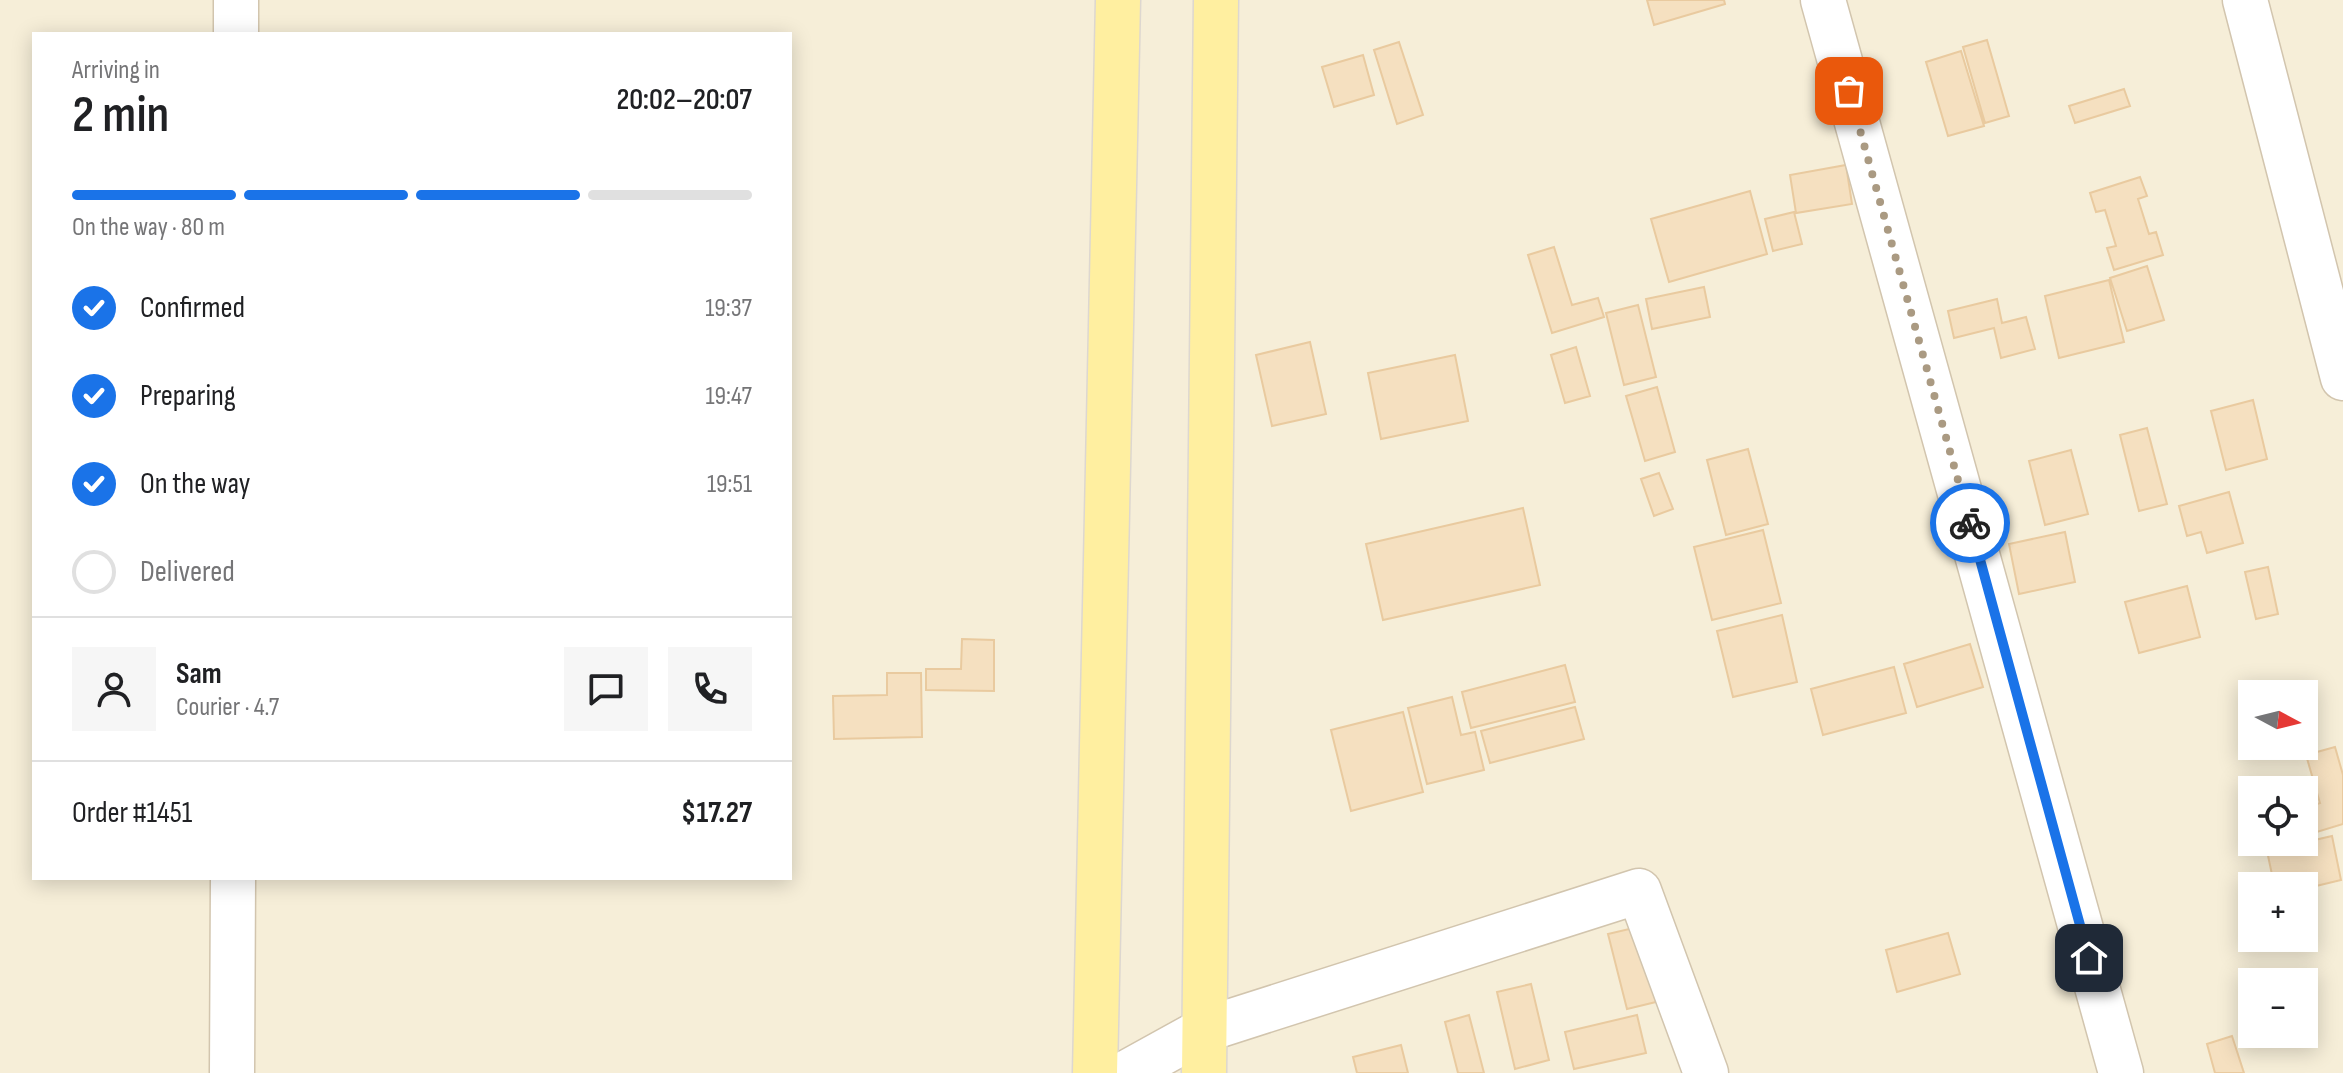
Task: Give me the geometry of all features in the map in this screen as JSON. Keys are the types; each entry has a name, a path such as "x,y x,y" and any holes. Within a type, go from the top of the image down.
{"main road":[{"path":"1095,1073 1118,0"},
{"path":"1204,1073 1216,0"}],"street":[{"path":"236,0 236,32"},
{"path":"1823,0 2121,1073"},
{"path":"2245,0 2343,378"},
{"path":"232,1073 233,880"},
{"path":"1126,1073 1204,1030 1639,891 1706,1073"}],"shaded area":[{"path":"0,0 2343,0 2343,1073 0,1073"}],"building":[{"path":"1647,0 1724,0 1725,4 1654,25"},
{"path":"1987,40 2009,116 1985,123 1963,47"},
{"path":"1399,42 1423,115 1397,124 1374,50"},
{"path":"1961,51 1984,126 1948,136 1926,62"},
{"path":"1363,55 1374,95 1334,107 1322,67"},
{"path":"2124,89 2130,106 2075,123 2069,106"},
{"path":"1846,165 1852,204 1796,213 1790,175"},
{"path":"2140,177 2147,196 2138,199 2149,234 2156,232 2163,255 2114,270 2107,248 2116,246 2105,210 2096,212 2090,193"},
{"path":"1750,191 1767,254 1669,282 1651,219"},
{"path":"1794,212 1802,244 1773,251 1765,219"},
{"path":"1554,247 1572,305 1598,298 1604,317 1552,333 1528,255"},
{"path":"2147,266 2164,320 2127,331 2110,278"},
{"path":"2109,280 2124,342 2059,358 2045,296"},
{"path":"1704,287 1710,317 1652,329 1646,299"},
{"path":"1997,299 2002,323 2026,317 2035,349 2001,358 1994,328 1954,338 1948,311"},
{"path":"1638,305 1656,377 1624,385 1606,313"},
{"path":"1310,342 1326,414 1272,426 1256,355"},
{"path":"1576,347 1590,396 1565,403 1551,355"},
{"path":"1455,355 1468,421 1381,439 1368,373"},
{"path":"1657,387 1675,452 1645,461 1626,396"},
{"path":"2253,400 2267,459 2226,470 2211,411"},
{"path":"2147,428 2167,504 2139,511 2120,435"},
{"path":"1748,449 1768,524 1726,535 1707,460"},
{"path":"2071,450 2088,514 2045,525 2029,461"},
{"path":"1659,473 1673,509 1654,516 1641,479"},
{"path":"2229,492 2243,543 2207,553 2201,532 2187,536 2179,506"},
{"path":"1523,508 1540,585 1383,620 1366,544"},
{"path":"1763,530 1781,603 1712,620 1694,547"},
{"path":"2065,532 2075,582 2019,594 2009,544"},
{"path":"2268,567 2278,614 2256,619 2245,572"},
{"path":"2187,586 2200,637 2139,653 2125,602"},
{"path":"1782,615 1797,682 1733,697 1717,631"},
{"path":"962,639 994,640 994,691 926,690 926,669 961,669"},
{"path":"1970,644 1983,687 1917,707 1904,664"},
{"path":"1565,665 1575,702 1471,728 1462,692"},
{"path":"1894,667 1906,713 1823,735 1811,689"},
{"path":"887,673 921,673 922,737 834,739 833,696 887,695"},
{"path":"1452,697 1461,735 1475,732 1484,770 1427,784 1408,708"},
{"path":"1575,707 1584,739 1490,763 1481,731"},
{"path":"1403,712 1423,792 1351,811 1331,730"},
{"path":"2335,747 2343,775 2343,824 2318,832 2318,776 2312,776 2307,760 2318,760 2318,752"},
{"path":"2332,836 2341,880 2318,886 2318,872 2271,872 2268,856 2318,856 2318,839"},
{"path":"1646,925 1641,945 1656,1002 1627,1009 1608,934"},
{"path":"1948,933 1960,974 1897,992 1886,950"},
{"path":"1531,984 1549,1060 1515,1069 1497,992"},
{"path":"1469,1015 1484,1073 1458,1073 1445,1022"},
{"path":"1637,1015 1646,1053 1574,1069 1565,1032"},
{"path":"2232,1036 2244,1073 2215,1073 2207,1044"},
{"path":"1401,1045 1408,1073 1357,1073 1353,1057"}],"way so far":[{"path":"1849,91 1970,523"}],"route":[{"path":"1970,523 2089,958"}]}
